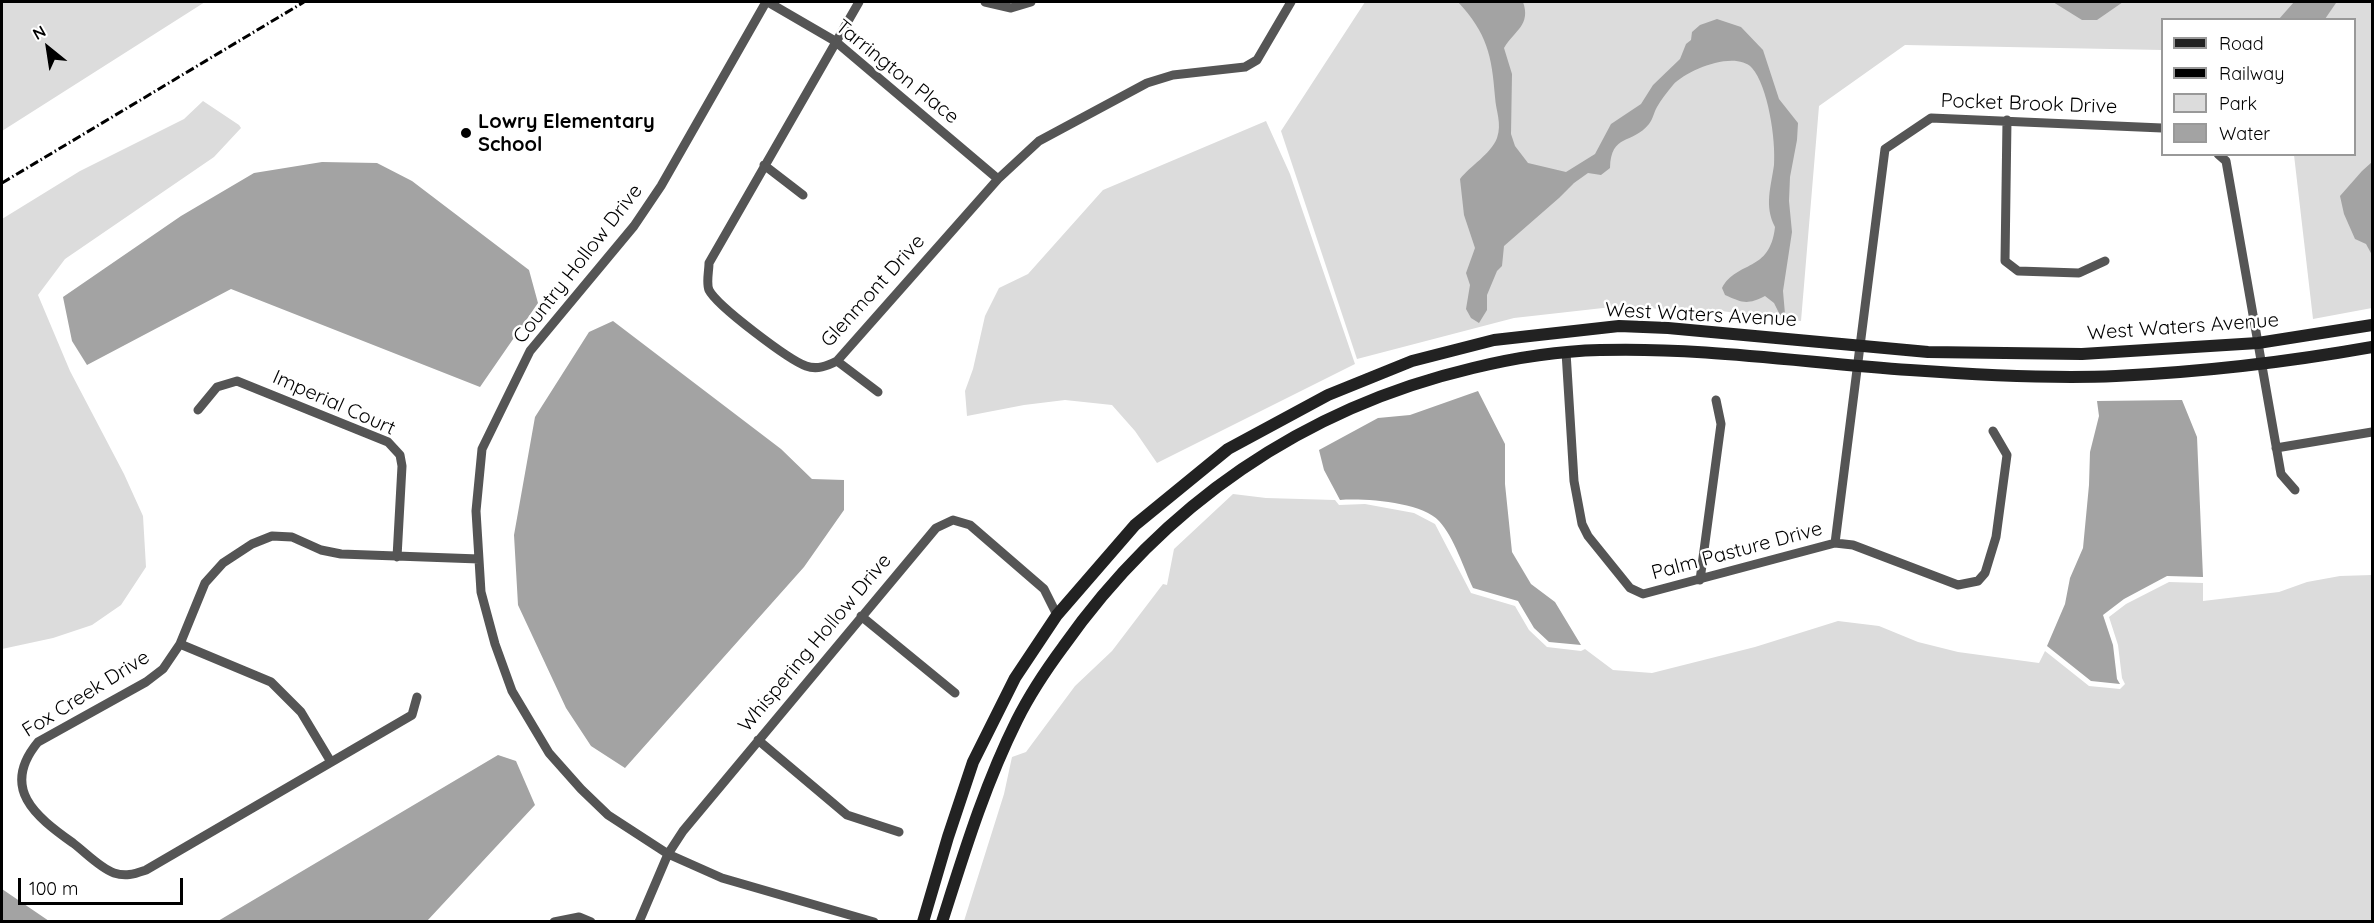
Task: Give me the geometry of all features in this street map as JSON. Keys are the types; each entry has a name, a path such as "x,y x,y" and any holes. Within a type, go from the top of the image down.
{"street":[{"name":"Tarrington Place","path":"767,2 835,41 998,178"},
{"name":"Country Hollow Drive","path":"767,2 651,202 634,226 530,351 482,449 476,511 481,592 512,691 549,753 608,815 668,854 722,878 874,921"},
{"name":"Glenmont Drive","path":"859,2 709,263 708,288 718,304 792,360 808,367 824,367 837,361 998,178 1039,141 1147,83 1173,75 1245,67 1257,60 1291,2"},
{"path":"986,2 1011,8 1031,2"},
{"name":"Pocket Brook Drive","path":"1835,543 1885,149 1931,118 2161,128"},
{"path":"2007,120 2005,261 2018,271 2079,273 2105,261"},
{"path":"2220,156 2226,161 2281,474 2295,490"},
{"path":"764,165 803,195"},
{"name":"West Waters Avenue","path":"923,921 973,762 1015,678 1057,615 1136,525 1228,449 1328,394 1412,360 1494,340 1619,326 1668,328 1961,353 2082,354 2258,343 2373,325"},
{"name":"West Waters Avenue","path":"942,921 982,799 1018,717 1044,673 1096,601 1158,534 1204,495 1241,468 1303,431 1358,404 1431,378 1502,361 1566,351 1677,350 1859,367 2047,377 2117,376 2261,364 2373,346"},
{"name":"Palm Pasture Drive","path":"1566,351 1574,481 1582,524 1588,536 1630,588 1643,594 1835,543 1853,545 1958,585 1978,581 1985,573 1996,537 2007,455 1993,431"},
{"path":"837,361 878,392"},
{"name":"Imperial Court","path":"198,410 217,387 237,381 388,442 400,455 402,466 397,557"},
{"path":"1700,580 1721,424 1716,400"},
{"path":"2276,448 2373,432"},
{"name":"Whispering Hollow Drive","path":"639,921 668,854 683,831 936,528 953,520 970,525 1044,589 1057,615"},
{"name":"Fox Creek Drive","path":"417,697 412,715 146,870 130,876 112,872 31,813 20,800 15,783 17,766 38,742 146,682 163,669 180,644 205,583 223,562 252,544 272,536 292,537 321,550 341,554 479,559"},
{"path":"861,616 955,693"},
{"path":"180,644 271,682 301,712 331,762"},
{"path":"758,740 847,815 899,832"},
{"path":"554,921 579,917 591,921"}],"green space":[{"path":"2,2 205,2 2,131"},
{"path":"1365,2 2372,2 2372,308 2313,319 2294,156 2356,156 2356,18 2161,18 2161,50 1905,45 1819,106 1801,321 1721,311 1612,307 1514,318 1357,359 1281,131"},
{"path":"203,101 241,128 214,157 65,259 38,295 70,371 124,474 143,516 146,567 121,605 92,625 53,638 2,649 2,219 80,171 184,119"},
{"path":"1266,121 1290,174 1355,364 1157,463 1135,431 1112,405 1065,400 967,416 965,391 973,369 985,316 999,288 1028,274 1103,190"},
{"path":"1233,494 1266,498 1335,500 1339,505 1365,504 1414,513 1435,524 1471,593 1515,606 1529,630 1547,647 1581,651 1585,649 1613,670 1652,673 1755,647 1838,621 1879,626 1918,642 1958,652 2039,663 2045,651 2089,686 2120,689 2125,684 2122,678 2118,645 2109,617 2126,604 2169,582 2203,583 2203,601 2279,592 2307,582 2340,576 2372,575 2372,921 964,921 1004,794 1012,757 1026,752 1075,686 1112,651 1163,584 1167,585 1174,549"}],"water":[{"path":"1458,2 1523,2 1525,16 1521,27 1504,48 1512,74 1511,134 1515,146 1528,163 1566,172 1595,154 1611,124 1641,104 1653,85 1680,59 1686,44 1691,40 1692,32 1700,25 1717,19 1741,27 1763,50 1779,99 1798,123 1790,177 1789,201 1792,232 1783,291 1785,314 1780,315 1774,303 1765,296 1754,301 1741,301 1725,295 1722,288 1728,279 1767,252 1775,227 1769,204 1774,154 1767,100 1758,76 1752,68 1734,61 1711,64 1680,79 1662,99 1649,124 1614,149 1610,168 1601,175 1588,173 1574,183 1504,246 1502,266 1497,271 1487,295 1487,310 1479,323 1471,318 1466,309 1470,285 1466,273 1475,248 1464,215 1460,179 1494,144 1499,122 1490,57 1476,24"},
{"path":"2053,2 2123,2 2097,20 2082,20"},
{"path":"2294,2 2336,3 2326,18 2280,18"},
{"path":"322,162 377,163 412,181 529,270 538,303 480,387 231,289 87,365 72,341 63,297 181,216 254,173"},
{"path":"2372,162 2372,255 2366,244 2355,239 2344,214 2340,196"},
{"path":"613,321 781,449 812,479 844,480 844,510 804,567 625,768 591,746 566,708 518,605 514,535 535,417 589,332"},
{"path":"1478,391 1505,444 1505,484 1512,552 1531,584 1555,602 1581,645 1549,642 1534,628 1518,601 1473,588 1449,536 1439,521 1431,515 1407,505 1340,500 1324,470 1319,450 1378,418 1410,415"},
{"path":"2182,400 2197,437 2203,577 2167,576 2124,599 2103,615 2113,645 2117,679 2120,684 2091,681 2047,646 2065,604 2070,578 2083,548 2090,452 2099,416 2097,401"},
{"path":"498,755 516,761 535,805 427,921 218,921"},
{"path":"2,889 49,921 2,921"}],"railway":[{"path":"2,183 304,2"}],"place":[{"name":"Lowry Elementary School","path":"466,133"}]}
